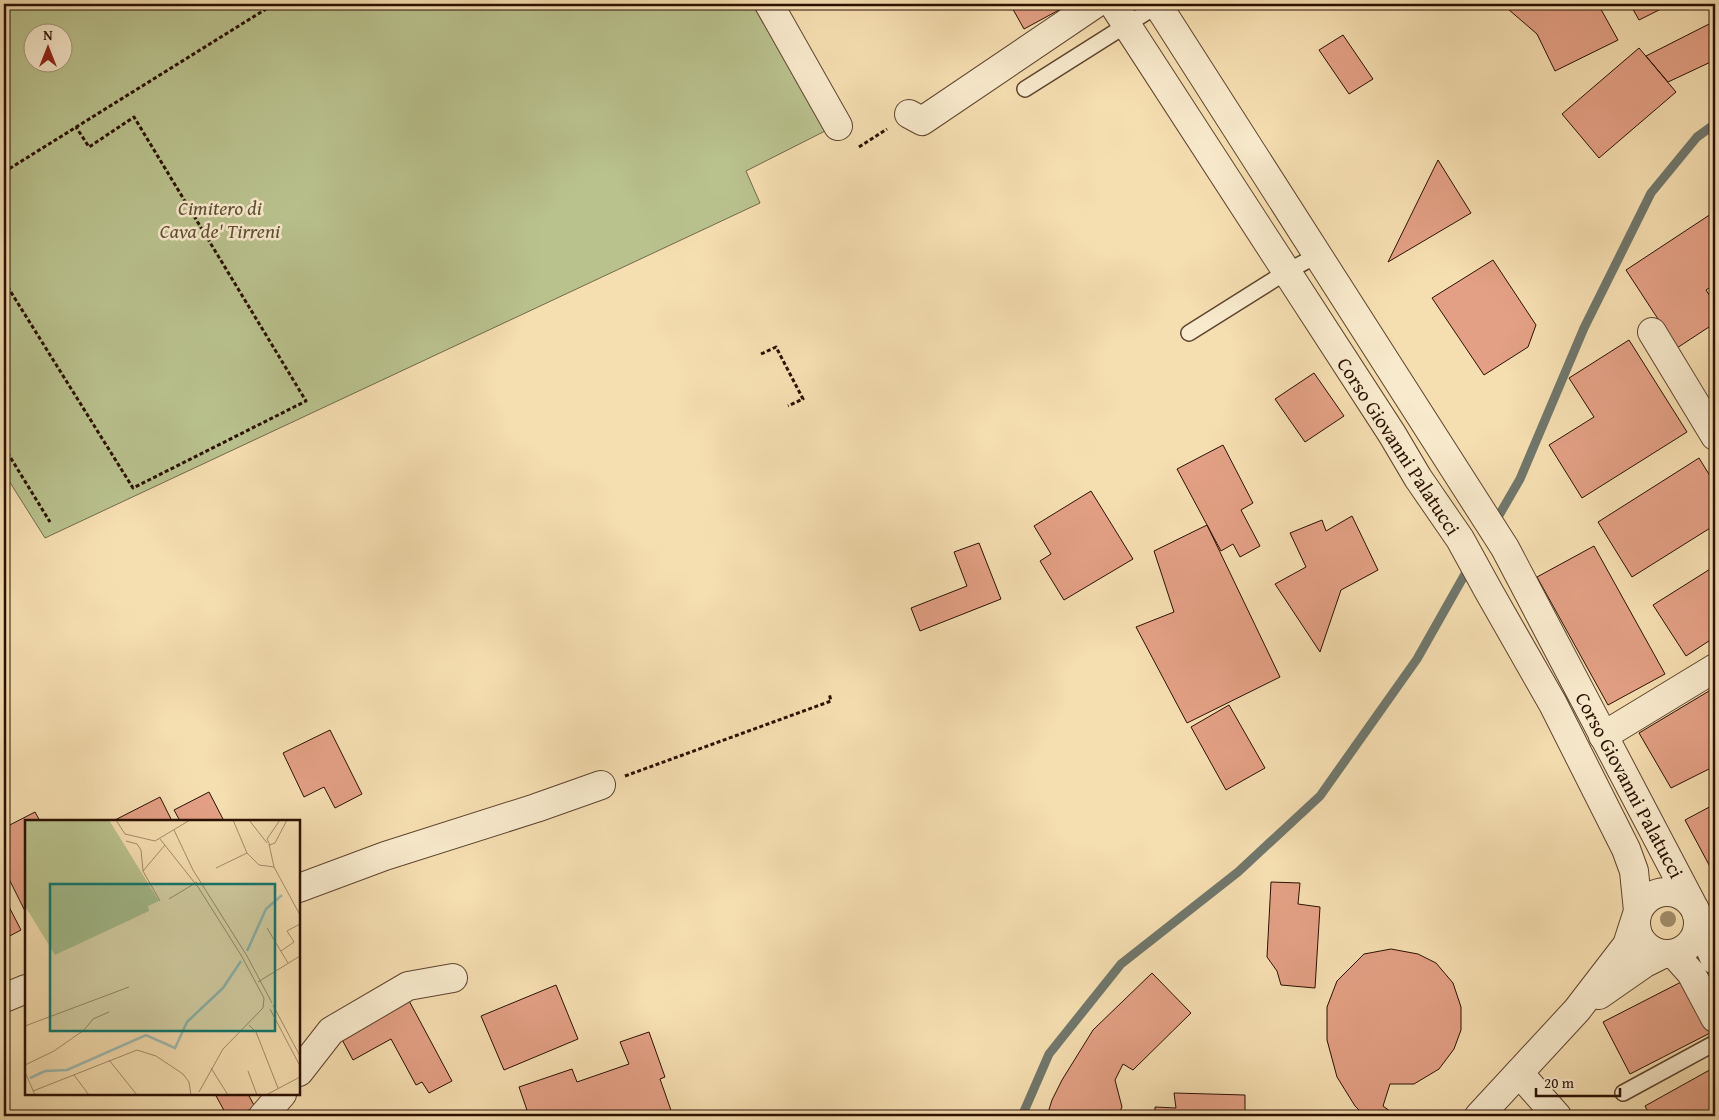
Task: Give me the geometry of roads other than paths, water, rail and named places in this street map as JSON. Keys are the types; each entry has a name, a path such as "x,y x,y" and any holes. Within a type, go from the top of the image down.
{"street":[{"path":"769,4 838,126"},
{"path":"910,114 922,121 1095,4"},
{"name":"Corso Giovanni Palatucci","path":"1158,4 1505,548 1696,913 1715,960"},
{"name":"Corso Giovanni Palatucci","path":"1120,14 1460,539 1553,704 1626,849 1634,871 1638,935 1649,948 1669,954 1691,973 1715,1018"},
{"path":"1652,332 1715,436"},
{"path":"1379,415 1408,396"},
{"path":"1426,489 1462,481"},
{"path":"1577,751 1715,668"},
{"path":"300,888 386,856 601,785"},
{"name":"Corso Giovanni Palatucci","path":"1638,911 1644,902 1655,894 1675,892 1685,896 1696,913"},
{"path":"1480,1116 1577,1010 1627,945 1638,911"},
{"path":"1577,1010 1645,964 1688,947 1697,934 1696,913"},
{"path":"300,1071 331,1031 408,986 453,978"},
{"path":"4,998 25,989"},
{"path":"1519,1073 1557,1116"},
{"path":"263,1116 281,1095"}],"lane":[{"path":"1025,89 1120,14 1158,4"},
{"path":"1189,333 1286,272 1318,255"},
{"path":"1623,1093 1715,1043"}],"waterway":[{"path":"1494,524 1520,479 1584,328 1651,193 1697,137 1715,124"},
{"path":"1022,1116 1049,1054 1121,964 1238,872 1320,796 1417,659 1469,567"}],"park label":[{"name":"Cimitero di Cava de' Tirreni","path":"220,218"}]}
